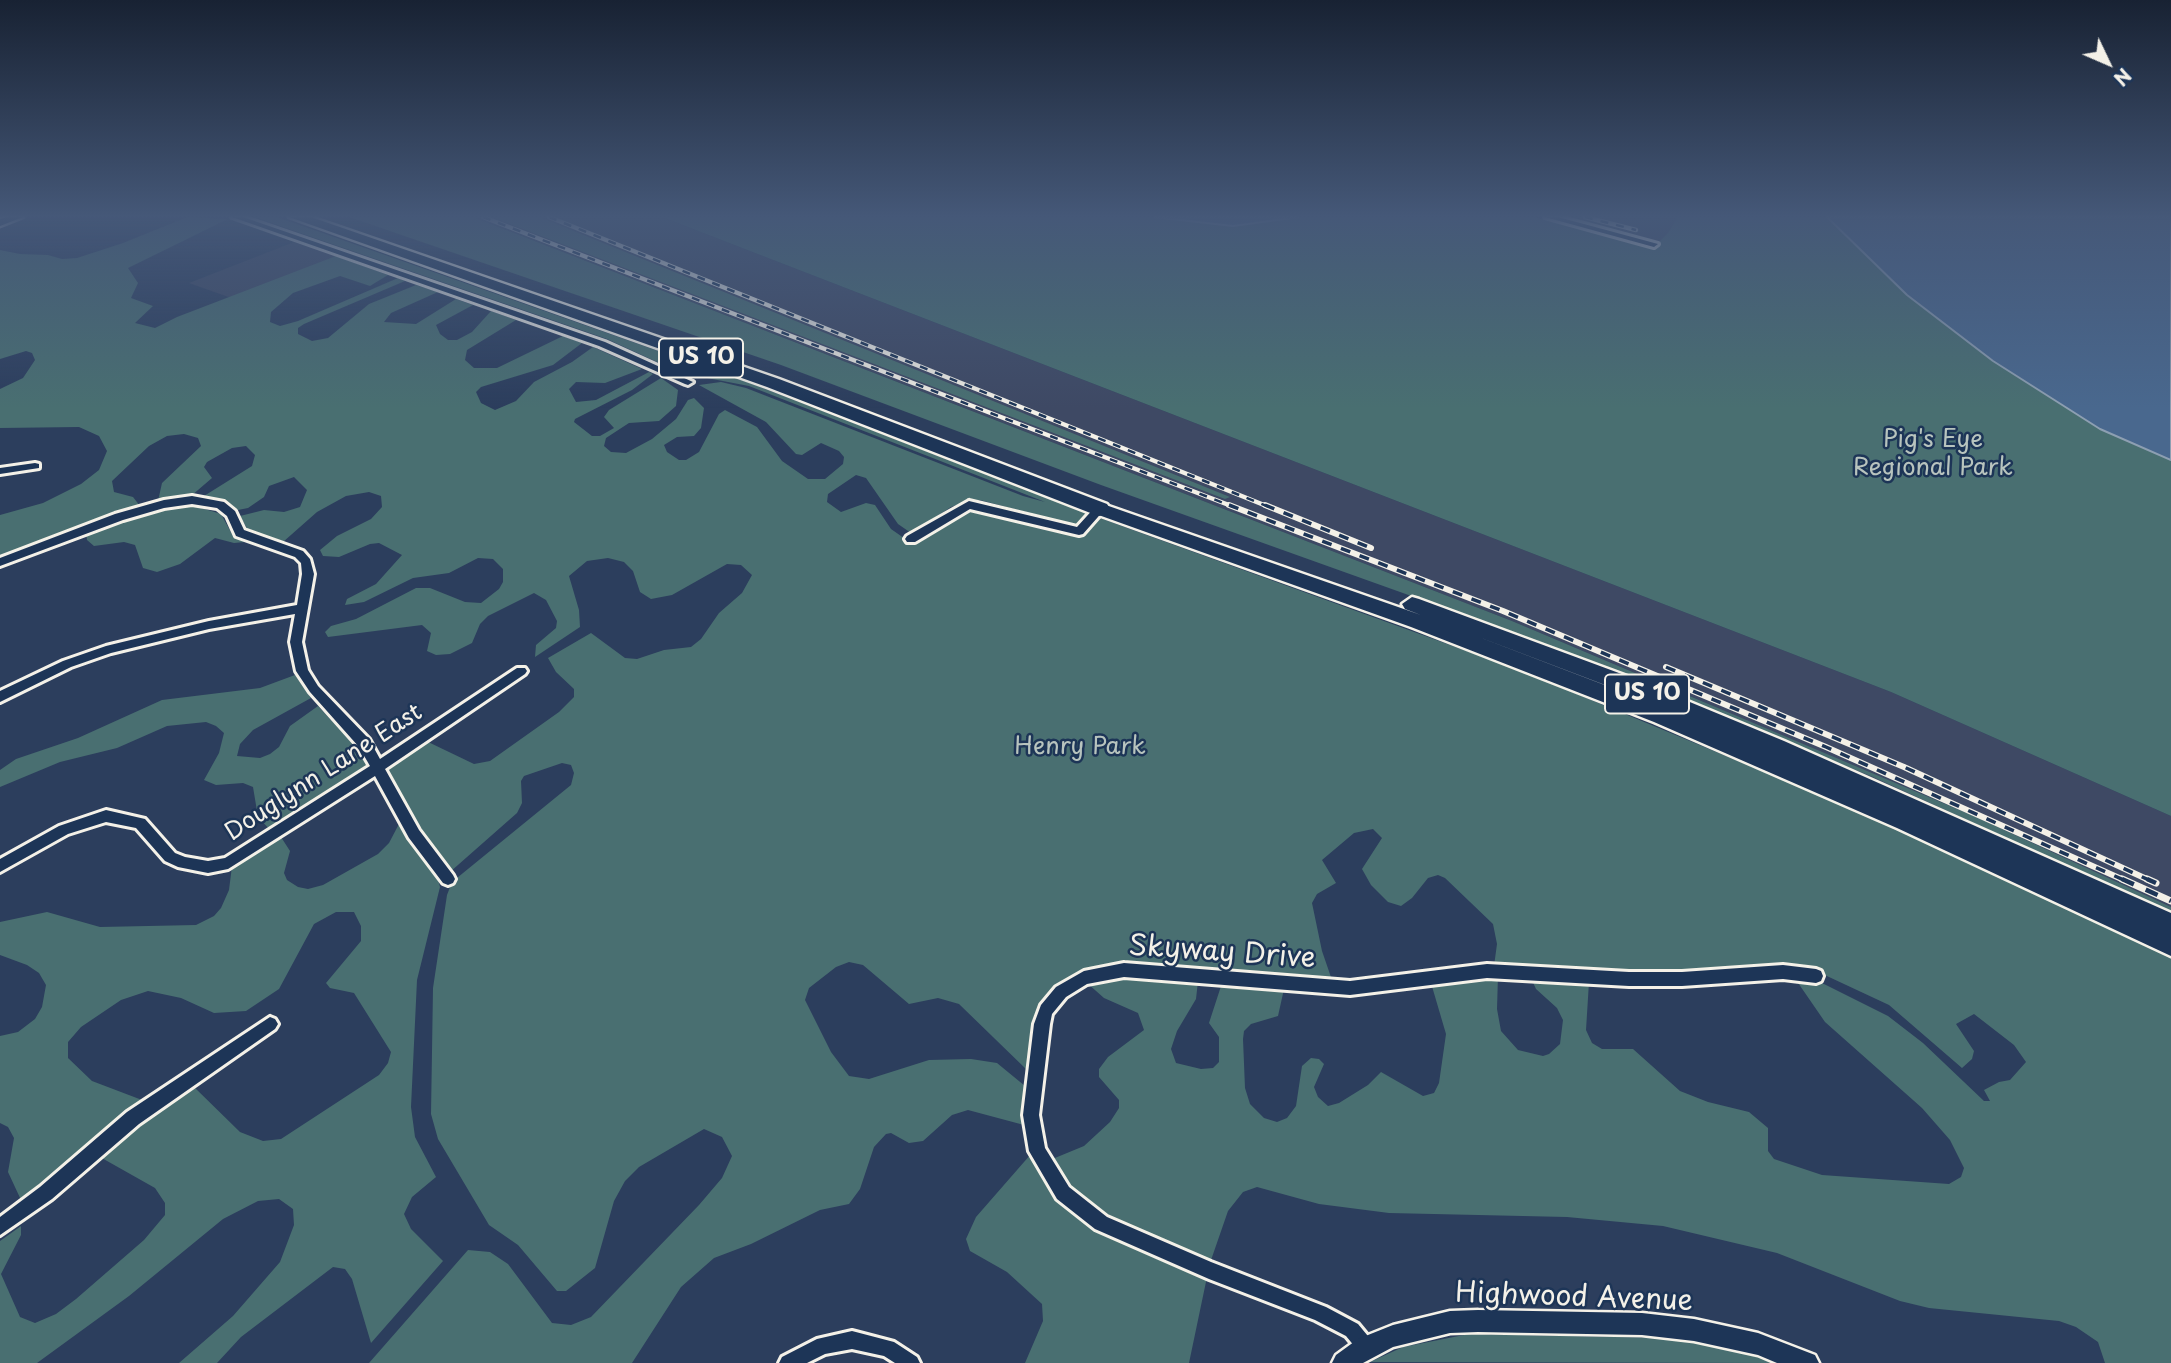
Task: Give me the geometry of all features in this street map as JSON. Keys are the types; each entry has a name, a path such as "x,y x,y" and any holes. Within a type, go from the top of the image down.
{"highway":[{"name":"US 10","path":"479,281 773,383 1104,504 1673,721 1917,826 2171,945"},
{"name":"US 10","path":"515,281 779,372 1104,504 1439,614 1619,682 1873,789 2171,925"}],"street":[{"path":"419,281 602,344 688,382"},
{"path":"0,471 35,466"},
{"path":"0,562 140,510 186,501 205,501 223,507 233,516 240,533 287,548 303,557 308,574 296,642 302,671 364,743 414,834 448,879"},
{"path":"911,539 969,505 1078,531 1084,530 1104,504"},
{"path":"0,696 67,664 110,649 209,625 301,609"},
{"name":"Douglynn Lane East","path":"0,866 64,830 106,816 140,823 170,857 183,863 199,867 221,865 255,848 521,671"},
{"name":"Skyway Drive","path":"1366,1347 1352,1331 1320,1313 1209,1270 1101,1223 1063,1192 1037,1151 1031,1115 1042,1024 1046,1010 1061,992 1084,978 1124,970 1350,988 1486,971 1629,979 1682,979 1769,972 1816,976"},
{"path":"0,1227 46,1193 133,1118 270,1024"},
{"name":"Highwood Avenue","path":"1344,1363 1366,1347 1404,1332 1461,1321 1642,1324 1733,1338 1807,1363"},
{"path":"788,1363 823,1345 852,1340 888,1348 911,1363"}],"shaded area":[{"path":"195,281 280,281 234,299 189,283"},
{"path":"637,281 827,281 1891,692 2171,816 2171,913 1704,702 1512,621"},
{"path":"1892,281 2171,281 2171,460 2100,429 1993,361"}],"green space":[{"name":"Henry Park","path":"0,281 136,281 138,283 131,298 153,306 135,323 155,328 272,281 327,281 293,293 271,312 270,322 280,326 298,321 392,281 404,281 304,324 298,328 298,334 312,341 328,338 369,304 416,285 438,292 391,313 384,322 416,324 456,299 473,305 436,325 440,334 448,340 457,340 472,332 491,311 516,320 467,350 465,360 474,368 497,368 563,336 582,343 553,365 481,387 476,392 481,403 495,410 516,401 534,382 572,362 593,347 642,369 605,383 576,382 569,389 576,402 596,400 649,372 653,374 632,390 575,419 574,422 592,436 600,436 614,428 604,417 609,410 661,378 678,390 676,406 659,421 629,423 606,438 604,446 611,452 626,453 652,439 676,419 688,400 694,398 704,408 701,428 694,436 677,437 664,445 667,452 679,460 686,460 699,452 719,414 725,410 757,427 782,461 808,479 825,479 843,464 844,457 839,451 821,443 802,455 796,454 766,422 699,385 721,382 746,388 1023,496 1045,502 749,386 681,373 607,339 438,281 458,281 758,386 1086,513 1519,670 1844,805 2171,957 2171,1363 2105,1363 2098,1342 2076,1327 2059,1321 1929,1308 1900,1301 1777,1253 1663,1226 1567,1217 1389,1213 1319,1204 1257,1187 1243,1192 1228,1211 1210,1263 1116,1223 1076,1197 1050,1160 1084,1146 1110,1122 1119,1108 1119,1100 1099,1077 1099,1069 1108,1057 1144,1030 1138,1013 1104,998 1087,983 1122,976 1198,981 1196,999 1177,1031 1171,1049 1176,1063 1201,1069 1213,1068 1219,1062 1219,1037 1209,1023 1222,983 1284,989 1278,1016 1251,1024 1244,1031 1243,1039 1245,1088 1250,1104 1264,1118 1277,1122 1287,1118 1296,1106 1302,1066 1311,1058 1319,1059 1324,1064 1314,1087 1318,1097 1328,1106 1339,1103 1368,1085 1381,1072 1423,1096 1434,1093 1439,1083 1446,1034 1431,983 1498,976 1497,1009 1501,1031 1518,1050 1543,1056 1560,1044 1563,1020 1557,1008 1536,989 1531,978 1589,982 1586,1030 1592,1043 1602,1049 1633,1049 1680,1091 1708,1102 1749,1112 1768,1128 1768,1151 1774,1159 1822,1175 1949,1184 1961,1177 1964,1168 1950,1140 1922,1108 1825,1022 1794,977 1824,984 1888,1016 1923,1043 1984,1101 1990,1101 1984,1090 2010,1080 2026,1062 2014,1045 1974,1014 1956,1024 1974,1051 1972,1059 1962,1068 1889,1005 1814,970 1781,966 1683,973 1604,973 1494,966 1497,944 1493,924 1445,878 1438,875 1428,878 1412,898 1401,906 1388,902 1371,885 1362,869 1382,838 1373,829 1354,833 1322,860 1336,883 1317,894 1312,903 1322,951 1333,983 1116,965 1042,1006 1032,1032 1027,1070 959,1004 938,998 909,1004 863,965 849,962 836,967 809,988 805,1000 831,1052 849,1076 869,1079 929,1060 971,1059 997,1063 1025,1086 1024,1125 968,1110 952,1115 923,1141 909,1143 891,1133 886,1134 874,1147 860,1189 849,1204 820,1210 751,1244 714,1258 681,1287 632,1363 369,1363 468,1250 490,1252 508,1264 552,1323 571,1325 591,1317 699,1205 722,1178 732,1156 722,1137 704,1129 639,1167 625,1181 614,1201 595,1268 566,1291 557,1291 518,1245 489,1225 438,1139 431,1114 433,988 447,895 452,882 571,785 574,773 571,765 562,763 524,776 521,781 522,803 517,813 450,872 419,828 388,772 388,766 424,740 474,764 490,761 559,712 574,697 574,689 556,672 548,658 591,633 625,658 637,659 664,650 691,647 701,639 719,613 742,593 752,575 741,565 727,564 672,595 651,599 640,592 633,571 624,562 608,558 587,561 569,576 579,610 580,627 535,657 536,645 556,628 557,621 546,600 534,593 488,616 480,624 472,643 450,654 436,655 427,651 431,633 422,625 328,637 325,632 331,626 356,619 416,588 430,588 465,602 481,603 499,589 503,582 503,569 493,559 478,558 449,573 413,578 364,602 345,605 347,599 376,584 402,555 379,543 339,557 323,556 320,550 337,536 371,519 382,507 381,496 369,492 346,496 317,512 283,542 267,538 249,532 240,516 264,510 284,512 300,507 307,490 294,477 269,486 264,497 248,508 238,510 225,500 204,496 252,466 255,455 246,446 232,448 207,462 204,467 212,478 191,496 158,501 162,483 201,446 198,438 184,434 167,436 149,446 112,481 114,492 133,497 140,506 0,558 0,515 43,503 81,484 99,470 107,451 99,436 79,427 0,428 0,389 23,378 35,360 32,353 26,351 0,359","holes":["856,475 866,478 898,524 911,533 951,507 967,501 980,500 1029,513 1019,519 967,509 911,543 891,529 875,505 866,503 841,512 827,502 828,494"]},
{"path":"354,281 379,281 370,286"},
{"path":"535,281 637,281 1512,621 1976,817 2171,907 2171,913 1873,777 1551,646 1101,485 781,365"},
{"path":"657,281 696,281 1230,497 1225,499"},
{"name":"Pig's Eye Regional Park","path":"827,281 2171,281 2171,816 1891,692"},
{"path":"195,506 221,514 233,536 245,542 234,543 215,538 180,564 157,572 143,568 135,545 124,542 94,546 87,540 86,533 115,523 162,510"},
{"path":"295,675 311,698 253,730 240,744 237,756 260,758 270,754 279,747 290,726 318,706 354,745 368,767 272,832 258,817 253,787 243,783 216,785 204,780 219,753 224,733 206,722 167,726 117,748 60,762 0,787 0,770 16,759 78,738 162,700 260,688"},
{"path":"400,822 438,879 440,887 417,980 411,1107 415,1137 436,1177 412,1197 404,1214 411,1229 443,1261 371,1343 352,1279 345,1269 333,1267 241,1337 217,1363 179,1363 233,1316 280,1262 294,1225 293,1209 279,1199 258,1201 223,1219 129,1296 37,1363 0,1363 0,1241 21,1226 21,1235 1,1274 20,1317 35,1323 56,1314 76,1299 144,1240 165,1215 165,1203 155,1188 100,1157 135,1127 193,1086 240,1132 263,1141 281,1139 379,1075 388,1063 391,1052 354,993 330,988 326,983 361,941 361,926 354,912 336,912 314,924 279,989 246,1011 214,1013 181,998 148,991 121,1000 81,1027 68,1042 68,1058 92,1081 142,1100 21,1200 8,1172 14,1138 8,1127 0,1123 0,1036 18,1032 35,1019 42,1007 46,985 39,973 27,965 0,955 0,922 47,912 100,927 196,925 214,916 221,908 229,890 232,866 281,837 290,851 284,873 287,880 298,887 308,889 323,885 378,854 389,843"},
{"path":"1031,1154 1050,1189 1085,1222 1207,1277 1189,1363 1025,1363 1043,1321 1042,1304 1007,1272 970,1251 966,1239 976,1217"},
{"path":"1469,1334 1667,1338 1736,1350 1776,1363 1370,1362 1403,1347"}],"railway":[{"path":"648,281 1234,507"},
{"path":"707,281 1269,507"},
{"path":"1229,505 1503,611 1826,747 2126,881"},
{"path":"1265,505 1371,548"},
{"path":"1666,667 1904,767 2151,881"},
{"path":"2122,879 2171,901"},
{"path":"2147,879 2156,883"}]}
